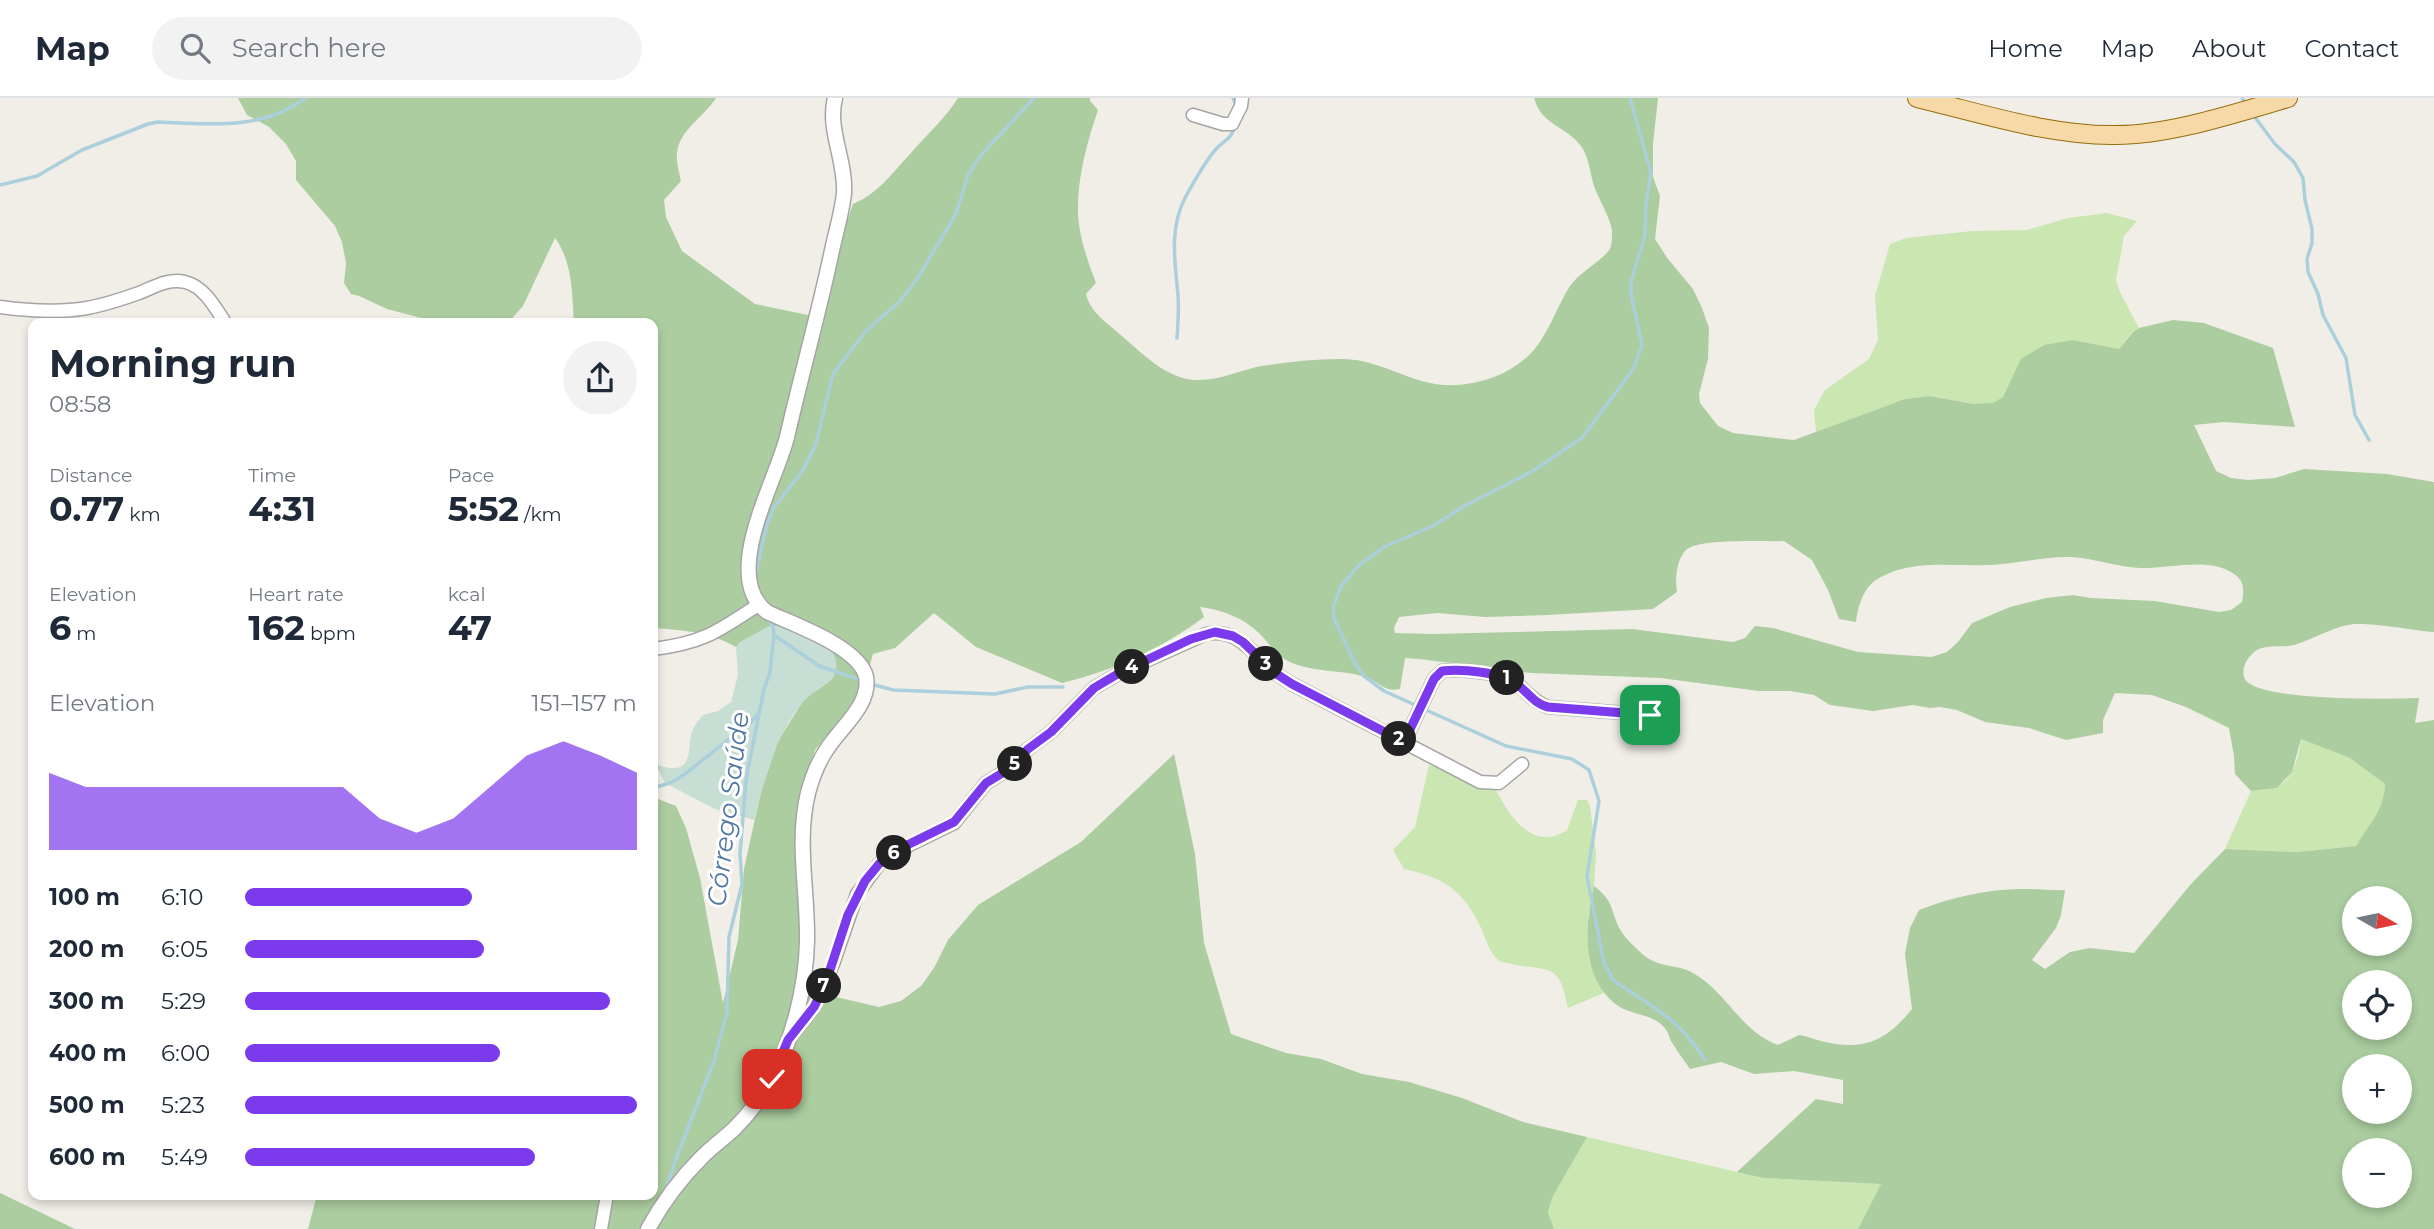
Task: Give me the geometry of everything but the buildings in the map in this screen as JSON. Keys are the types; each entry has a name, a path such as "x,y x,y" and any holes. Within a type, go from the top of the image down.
{"main road":[{"path":"1917,98 2071,132 2119,135 2193,123 2288,98"}],"street":[{"path":"648,1229 678,1185 702,1157 735,1128 758,1100 772,1079 788,1040 800,993 807,941 803,823 808,794 825,752 865,696 866,678 858,663 836,643 767,612 758,605 751,593 750,579 752,540 758,516 783,453 844,194 840,150 832,120 835,98"},
{"path":"1193,115 1232,124 1242,98"},
{"path":"0,307 36,311 89,307 141,292 164,282 176,281 197,287 221,318"},
{"path":"658,648 687,645 709,636 758,605"},
{"path":"788,1040 814,1007 833,964 857,894 879,864 897,850 954,822 986,783 1009,769 1028,749 1051,732 1094,688 1121,672 1199,636 1215,632 1226,633 1243,642 1275,673 1292,684 1488,784 1499,783 1522,764"},
{"path":"1404,742 1434,679 1442,671 1506,678 1516,683 1536,702 1548,707 1650,715"},
{"path":"601,1229 606,1200"}],"green space":[{"path":"238,98 716,98 682,137 677,153 681,181 664,200 666,217 682,251 755,304 808,315 818,302 853,204 885,182 942,120 958,98 1090,98 1098,110 1084,161 1078,200 1082,240 1096,283 1086,294 1101,318 1148,359 1167,372 1199,380 1271,365 1350,359 1371,363 1422,381 1452,385 1468,384 1500,375 1526,357 1542,339 1570,286 1605,255 1611,246 1611,224 1594,186 1584,150 1575,139 1542,114 1534,98 1658,98 1653,177 1660,196 1655,239 1693,289 1709,328 1708,359 1699,394 1700,403 1718,426 1733,433 1794,440 1905,399 1930,396 1973,404 1993,403 2003,397 2021,359 2044,345 2073,340 2119,349 2139,328 2173,320 2204,323 2273,348 2295,427 2224,422 2194,425 2216,471 2231,478 2248,480 2275,478 2304,469 2387,474 2434,482 2434,632 2373,625 2346,625 2294,645 2257,650 2246,661 2243,673 2252,685 2295,695 2419,698 2415,723 2434,720 2434,1229 1858,1229 1881,1184 1763,1178 1737,1172 1816,1099 1843,1104 1843,1080 1794,1071 1754,1074 1721,1062 1690,1069 1662,1025 1651,1018 1620,1007 1607,996 1592,968 1588,935 1594,886 1609,902 1623,934 1639,951 1653,961 1687,970 1705,981 1753,1031 1765,1039 1778,1045 1799,1035 1839,1044 1864,1044 1884,1035 1912,1009 1905,954 1910,928 1919,910 1958,897 1986,892 2014,889 2065,890 2056,928 2032,960 2045,969 2070,952 2090,948 2134,953 2191,884 2225,849 2297,852 2356,846 2379,810 2385,784 2350,758 2301,739 2292,772 2277,788 2251,791 2235,774 2229,728 2186,707 2152,695 2115,693 2103,720 2103,733 2066,740 2029,728 1985,722 1957,710 1940,707 1913,705 1873,711 1830,705 1814,695 1790,691 1759,691 1660,678 1531,673 1419,659 1405,658 1400,689 1394,690 1365,677 1308,668 1290,662 1276,653 1259,633 1246,623 1224,612 1200,607 1204,617 1154,648 1100,672 1062,683 976,647 934,613 895,648 873,654 865,682 850,707 815,750 805,783 810,982 819,993 879,1007 901,1001 921,986 948,940 978,905 1081,842 1174,754 1195,854 1204,943 1231,1034 1286,1053 1321,1059 1362,1074 1409,1082 1462,1098 1523,1122 1587,1137 1553,1196 1548,1212 1554,1229 308,1229 316,1200 658,1200 658,799 676,806 686,828 700,878 723,1003 738,940 744,869 761,791 778,741 805,698 833,677 740,642 736,647 706,635 658,628 658,318 574,318 568,268 555,238 523,306 512,318 421,318 387,309 351,294 344,283 346,263 342,242 335,226 296,180 296,161 286,144 269,127 247,115","holes":["1784,541 1812,560 1839,619 1856,622 1860,602 1866,590 1881,577 1895,571 1925,565 1987,565 2053,557 2080,558 2140,568 2201,564 2213,566 2238,577 2243,586 2243,598 2242,602 2231,610 2219,612 2155,601 2073,595 2046,598 2010,607 1972,623 1947,652 1931,657 1858,652 1773,628 1755,626 1745,638 1733,642 1632,629 1433,634 1395,633 1394,628 1399,617 1437,613 1485,617 1653,609 1677,592 1677,570 1686,550 1704,544"]},
{"path":"2107,213 2137,221 2124,236 2116,280 2139,328 2132,332 2119,349 2073,340 2012,379 2003,397 1993,404 1973,404 1930,396 1905,399 1816,432 1814,410 1825,390 1869,359 1878,340 1875,296 1890,244 1906,238 1972,231 2027,230 2068,218"},
{"path":"785,625 829,645 836,660 836,668 831,680 805,700 786,727 767,772 755,820 715,809 665,783 658,764 677,768 686,762 692,732 699,720 703,715 718,711 731,702 738,675 736,647 769,626"},
{"path":"2301,739 2350,758 2385,784 2379,810 2356,846 2297,852 2225,849 2251,791 2274,788 2286,780 2297,760"},
{"path":"1429,765 1492,782 1511,815 1530,833 1541,837 1553,836 1567,830 1578,800 1587,800 1596,853 1594,886 1588,915 1596,977 1604,993 1568,1008 1557,976 1544,969 1499,960 1490,949 1468,905 1452,888 1431,877 1404,869 1393,850 1415,827"},
{"path":"1587,1137 1763,1178 1881,1184 1858,1229 1554,1229 1548,1212 1553,1196"},
{"path":"0,1193 75,1229 0,1229"}],"waterway":[{"path":"0,185 37,176 82,150 148,124 253,121 289,109 305,98"},
{"name":"Córrego Saúde","path":"755,576 774,507 801,473 815,447 833,374 865,332 900,301 917,279 956,214 968,175 981,155 1034,98"},
{"path":"1233,98 1236,106"},
{"path":"1630,98 1651,173 1645,235 1631,282 1631,295 1642,344 1634,368 1582,438 1533,471 1466,505 1435,525 1384,547 1358,566 1341,586 1333,608 1334,619 1356,665 1364,676 1384,691 1506,746 1572,759 1589,770 1599,801 1587,876 1604,963 1613,980 1674,1023 1705,1060"},
{"path":"2254,116 2275,144 2294,162 2303,178 2312,229 2312,243 2307,259 2308,272 2318,294 2323,315 2346,358 2355,415 2369,440"},
{"path":"1177,338 1178,300 1174,246 1180,210 1200,172 1234,128"},
{"name":"Córrego Saúde","path":"666,1190 714,1061 727,1012 729,937 742,884 740,854 746,780 764,689 770,672 774,635 773,626 766,618"},
{"path":"774,635 819,666 861,680"},
{"path":"871,684 893,690 995,694 1028,687 1063,687"},
{"path":"658,787 681,777 759,713"}],"route":[{"path":"772,1079 788,1040 814,1007 825,985 857,894 879,864 897,850 954,822 986,783 1016,763 1094,688 1121,672 1191,639 1215,632 1233,636 1256,653 1275,673 1292,684 1404,742 1434,679 1442,671 1451,670 1506,678 1516,683 1542,706 1650,715"}]}
